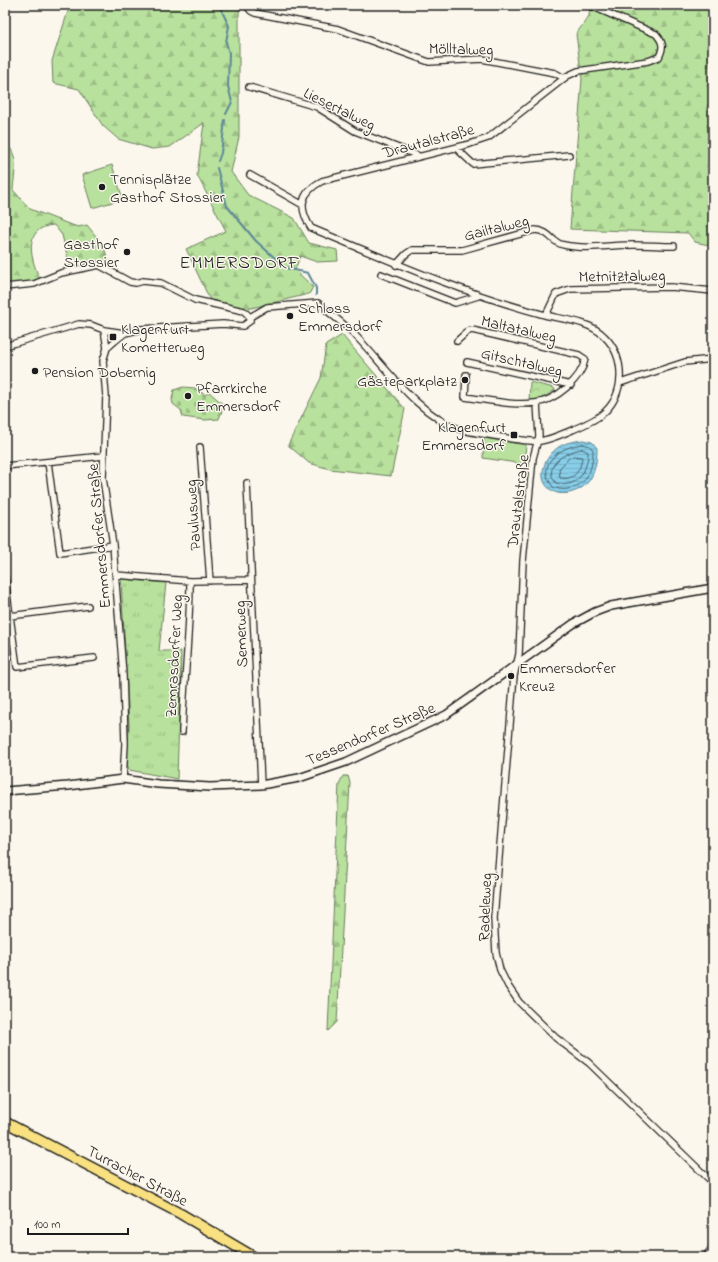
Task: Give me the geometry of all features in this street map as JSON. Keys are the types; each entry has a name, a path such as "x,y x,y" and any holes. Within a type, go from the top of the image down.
{"main road":[{"name":"Turracher Straße","path":"5,1122 181,1214 254,1257"}],"street":[{"name":"Mölltalweg","path":"246,5 255,13 338,29 429,62 482,59 555,73 564,78"},
{"name":"Drautalstraße","path":"518,663 524,553 533,458 538,442 602,415 611,404 620,382 620,365 617,354 604,335 582,324 478,296 396,265 311,228 303,215 303,206 310,188 322,181 456,148 488,138 564,78 578,71 648,61 659,57 663,49 662,41 656,34 589,5"},
{"name":"Liesertalweg","path":"249,87 316,107 355,132 419,156"},
{"path":"456,148 473,164 569,155"},
{"path":"250,175 303,206"},
{"name":"Gailtalweg","path":"396,265 412,250 462,250 535,230 543,230 556,242 563,245 591,247 635,245 674,246"},
{"path":"5,287 34,284 61,273 99,265 130,282 136,283 143,281 161,283 195,300 244,311 250,317"},
{"path":"381,274 456,303 478,296"},
{"name":"Metnitztalweg","path":"546,315 556,294 570,289 671,287 713,291"},
{"path":"5,346 79,324 91,325 104,330 125,333 151,327 223,324 243,326 250,321 250,317 267,307 318,303 350,330 422,407 450,425 469,432 538,442 537,404"},
{"path":"104,330 107,348"},
{"name":"Maltatalweg","path":"457,341 468,330 472,330 579,355 585,359 584,368 571,385"},
{"path":"107,348 125,333"},
{"name":"Emmersdorfer Straße","path":"107,348 103,365 106,396 103,478 116,575 125,724 123,779"},
{"path":"620,382 685,362 713,359"},
{"name":"Gitschtalweg","path":"467,362 571,385"},
{"path":"466,375 465,397 496,402 537,404 571,385"},
{"name":"Paulusweg","path":"200,447 210,582"},
{"path":"5,466 104,456"},
{"path":"48,462 60,553 113,544"},
{"name":"Semerweg","path":"247,483 261,785"},
{"path":"116,575 210,582 251,580"},
{"path":"5,578 17,667 94,658"},
{"name":"Zemrasdorfer Weg","path":"182,732 190,617 190,581"},
{"name":"Tessendorfer Straße","path":"5,791 68,786 123,779 158,784 210,787 261,785 299,778 346,762 446,715 579,620 601,609 713,588"},
{"path":"10,616 88,606"},
{"name":"Radeleweg","path":"518,663 514,676 494,918 496,953 500,970 512,991 536,1020 589,1063 713,1183"},
{"path":"705,1257 713,1247"}],"green space":[{"path":"70,5 239,5 239,137 231,172 248,195 294,218 309,243 337,250 338,261 317,262 300,256 295,270 313,287 309,294 247,309 210,300 186,249 226,231 197,175 204,123 170,147 152,149 118,139 103,126 79,89 53,83 52,61"},
{"path":"590,5 713,5 713,246 695,242 688,233 570,229 582,79 576,34 589,16"},
{"path":"5,143 13,153 14,158 15,171 13,190 30,209 78,227 87,225 103,245 112,271 102,268 87,268 71,271 62,235 54,225 44,227 37,232 31,247 34,265 41,281 5,287"},
{"name":"Tennisplätze Gasthof Stossier","path":"112,165 123,199 92,208 82,175"},
{"path":"342,335 405,409 391,476 330,469 309,463 288,445 321,378 326,345"},
{"path":"530,382 554,388 555,390 543,398 529,401"},
{"path":"183,387 195,388 205,395 209,392 224,405 219,419 205,420 183,417 181,410 173,404 172,399 174,390"},
{"path":"484,438 526,445 524,464 483,458"},
{"path":"121,579 166,583 159,651 181,651 177,779 129,770 127,764 129,725"},
{"path":"343,776 348,776 350,783 337,1022 328,1031 339,784"}],"water":[{"path":"583,440 592,442 597,448 596,463 592,476 583,487 569,493 558,493 551,490 543,479 544,466 547,460 556,449 562,445 569,442"}],"waterway":[{"path":"219,5 229,26 226,42 229,53 228,86 232,102 226,114"},
{"path":"218,161 221,153 225,120"},
{"path":"217,168 227,206 256,241 286,268 308,273 316,288 316,295"}],"place":[{"name":"Tennisplätze Gasthof Stossier","path":"102,187"},
{"name":"Gasthof Stossier","path":"127,252"},
{"name":"Schloss Emmersdorf","path":"290,316"},
{"name":"Klagenfurt Kometterweg","path":"113,337"},
{"name":"Pension Dobernig","path":"35,371"},
{"name":"Gästeparkplatz","path":"465,380"},
{"name":"Pfarrkirche Emmersdorf","path":"188,396"},
{"name":"Klagenfurt Emmersdorf","path":"514,435"},
{"name":"Emmersdorfer Kreuz","path":"511,676"}],"district":[{"name":"EMMERSDORF","path":"240,262"}]}
